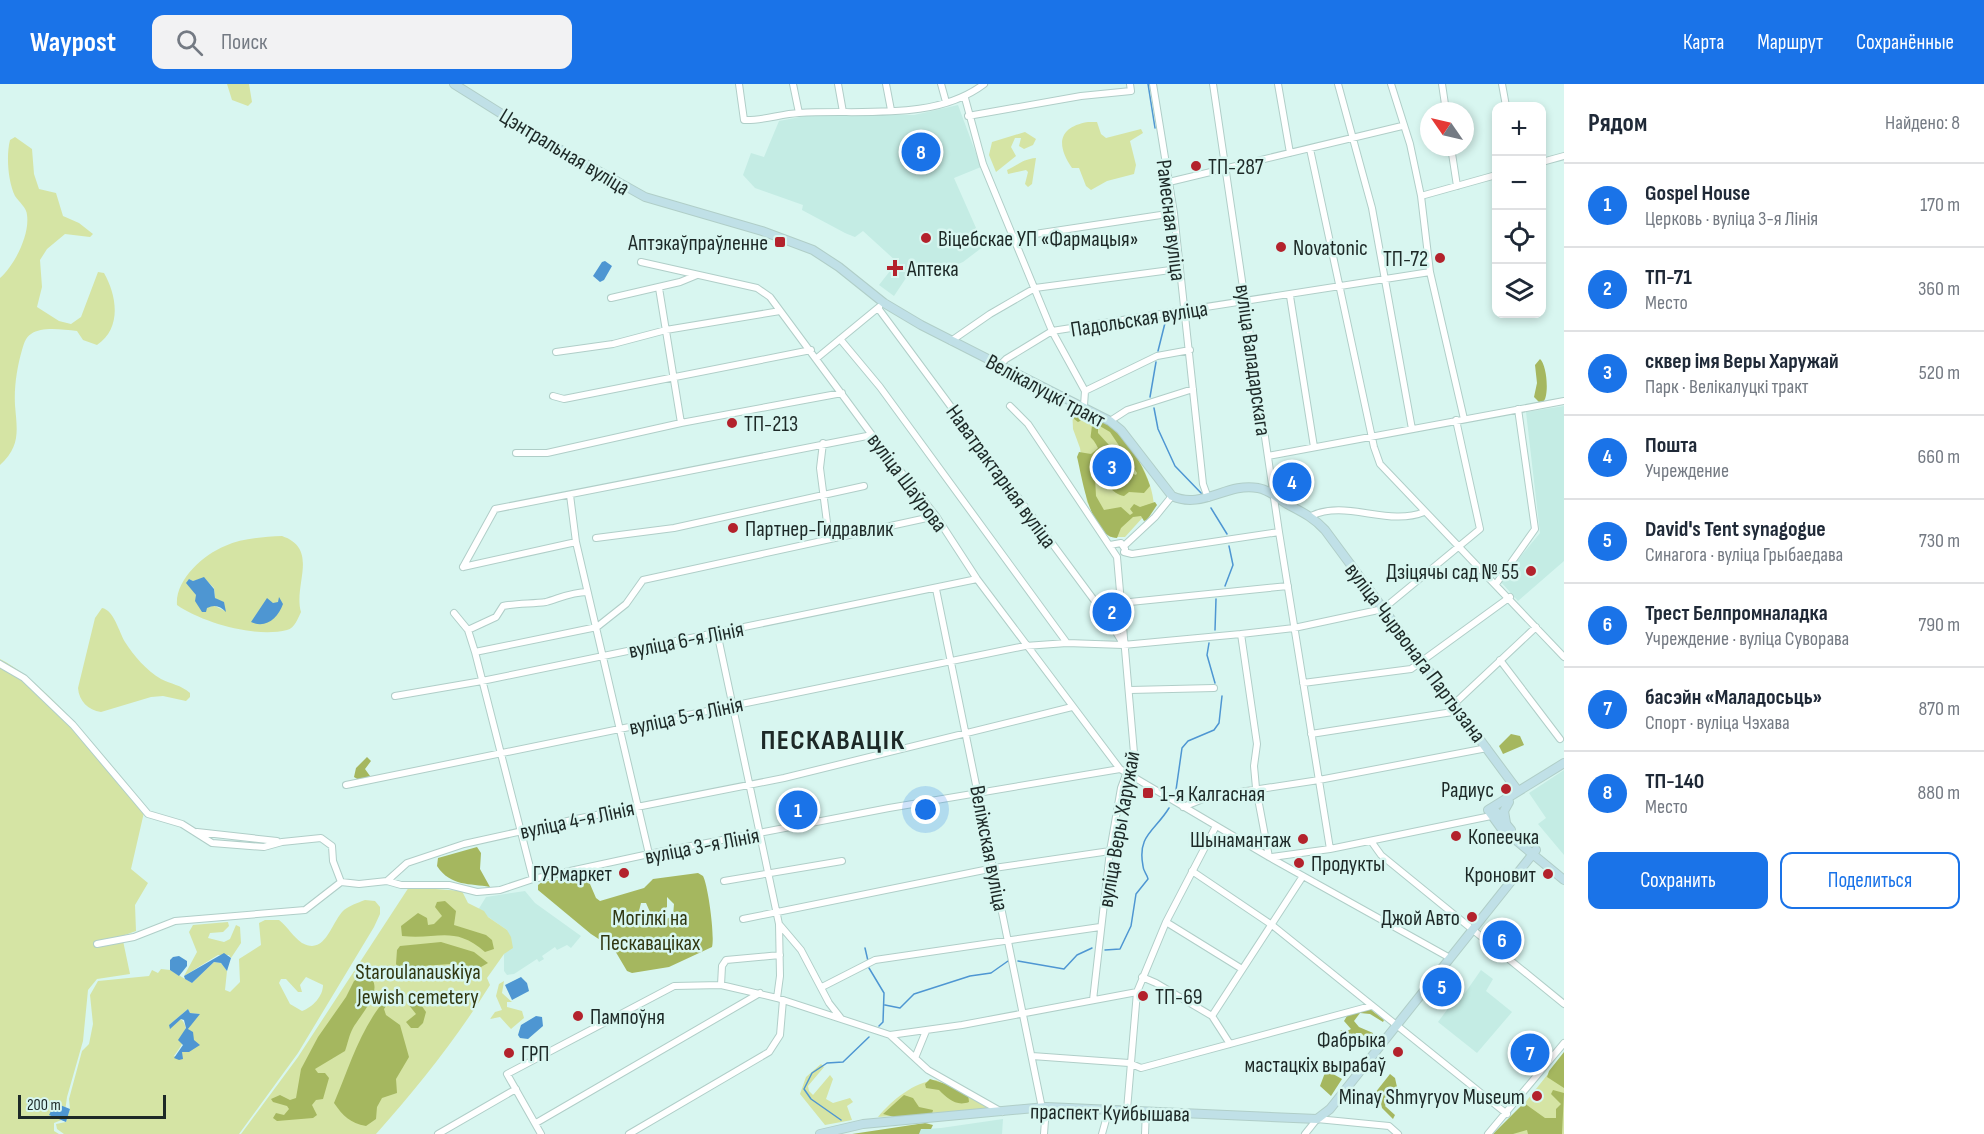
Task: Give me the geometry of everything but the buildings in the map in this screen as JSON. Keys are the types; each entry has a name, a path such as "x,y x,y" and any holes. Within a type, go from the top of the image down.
{"street":[{"name":"Цэнтральная вуліца","path":"454,84 545,141 660,204"},
{"path":"739,84 744,120 760,121 799,113 891,110 946,102 965,98 984,84"},
{"path":"793,84 799,113"},
{"path":"838,84 843,112"},
{"path":"886,84 891,110"},
{"path":"941,84 946,102"},
{"name":"Рамесная вуліца","path":"1153,84 1174,213 1178,269 1190,350 1203,484 1208,498"},
{"name":"вуліца Валадарскага","path":"1213,84 1279,532 1330,849"},
{"path":"1278,84 1290,153"},
{"path":"1338,84 1372,208 1412,429"},
{"path":"1391,84 1402,126 1410,144 1421,195 1431,263 1430,272 1464,419"},
{"path":"1442,84 1445,102"},
{"path":"1502,84 1505,102"},
{"path":"968,116 1131,87"},
{"path":"965,98 968,116 983,164 1052,331 1084,391 1084,406"},
{"path":"1169,182 1355,140 1402,126"},
{"path":"1310,149 1371,436 1380,464 1424,512 1510,597 1564,657"},
{"path":"1452,156 1457,186"},
{"path":"1546,161 1564,156"},
{"path":"1421,195 1492,176"},
{"name":"Велікалуцкі тракт","path":"660,204 762,231 802,245 839,267 881,305 1110,421 1121,430 1172,496"},
{"path":"1015,237 1174,213"},
{"name":"вуліца Шаўрова","path":"640,262 757,288 770,297 872,435 936,516 1025,646 1120,769 1269,857 1450,958"},
{"path":"951,341 990,314 1035,288 1178,269"},
{"name":"Падольская вуліца","path":"999,366 1005,359 1052,331 1290,296 1430,272"},
{"path":"610,298 658,288 697,275"},
{"path":"658,288 681,423"},
{"path":"1290,296 1314,447"},
{"path":"817,358 881,305"},
{"name":"Наватрактарная вуліца","path":"881,305 1101,610 1123,645"},
{"path":"556,352 613,344 666,330 780,311"},
{"path":"840,339 880,387 1067,643"},
{"path":"553,396 564,399 811,350"},
{"path":"1084,391 1157,356 1190,350"},
{"path":"1110,421 1127,410 1193,389"},
{"path":"516,453 547,453 681,423 842,393"},
{"path":"1268,456 1564,401"},
{"name":"вуліца Веры Харужай","path":"1010,406 1028,424 1117,557 1134,753 1128,775 1121,788 1110,850 1094,999"},
{"path":"1496,584 1535,529 1518,409"},
{"path":"1383,609 1461,547 1480,526 1456,420"},
{"path":"576,542 462,567 495,509 872,435"},
{"path":"823,443 820,468 829,537"},
{"path":"596,538 674,528 864,486"},
{"path":"1117,557 1172,496 1186,501 1208,498 1228,490 1247,487 1260,488 1311,516 1330,511 1395,517 1424,512"},
{"path":"570,495 576,542 587,592 649,854"},
{"path":"475,652 597,627 626,604 643,580 829,537 936,516"},
{"name":"вуліца Чырвонага Партызана","path":"1311,516 1325,530 1518,791"},
{"path":"1110,545 1116,542 1132,554 1279,532"},
{"name":"вуліца 6-я Лінія","path":"395,696 482,681 977,579"},
{"path":"1120,603 1288,586"},
{"name":"Веліжская вуліца","path":"936,589 953,662 1022,1013 1044,1107 1044,1134"},
{"path":"468,630 496,616 503,606 522,602 544,602 575,592 587,592"},
{"path":"1303,683 1412,669 1510,597"},
{"name":"вуліца 5-я Лінія","path":"346,785 1025,646 1067,643 1123,645 1240,634 1294,628 1383,609"},
{"path":"454,613 468,630 475,652 533,879"},
{"path":"1311,734 1457,707 1500,660 1536,627"},
{"path":"629,1134 769,1052 780,1035 780,955 777,911 717,632"},
{"path":"1240,634 1257,744 1254,766 1256,788 1269,857 1371,841 1490,813 1509,802 1518,791"},
{"path":"1500,660 1560,739"},
{"path":"0,664 24,678 73,725 148,814 197,832 212,843 264,847 282,842 321,838 332,846 333,861 341,882"},
{"path":"1130,690 1214,688"},
{"name":"вуліца 4-я Лінія","path":"387,881 407,863 519,831 784,778 1072,707"},
{"path":"1227,794 1319,780 1487,748"},
{"path":"1490,813 1518,791 1564,763"},
{"name":"вуліца 3-я Лінія","path":"387,881 401,885 449,885 477,892 500,890 533,879 649,854 1120,769"},
{"path":"1183,807 1203,799"},
{"path":"1509,802 1504,817 1512,830"},
{"path":"1490,813 1512,830 1534,852 1564,872"},
{"path":"1490,813 1564,880"},
{"path":"1127,1110 1129,1063 1137,992 1166,922 1216,826"},
{"path":"1371,841 1381,855 1564,1004"},
{"path":"742,919 994,868 1110,850"},
{"path":"1305,1134 1317,1119 1330,1109 1534,852"},
{"path":"724,881 842,861"},
{"path":"1192,871 1272,925 1507,1114"},
{"path":"1212,1016 1303,876"},
{"path":"97,944 134,937 175,921 305,910 341,882 359,884 387,881"},
{"path":"1166,922 1242,969"},
{"path":"779,924 801,950 829,1003 841,1018"},
{"path":"822,987 875,960 1100,927"},
{"path":"721,985 722,966 726,960 780,955"},
{"path":"1142,977 1156,982 1212,1016 1230,1044"},
{"path":"542,1134 507,1074 674,986 721,985 760,993 891,1035 922,1066 1002,1112"},
{"path":"891,1035 926,1031 1137,992"},
{"path":"536,1123 760,993"},
{"path":"1032,1056 1129,1063 1141,1068 1371,1006"},
{"path":"915,1058 926,1031"},
{"path":"1488,1134 1564,1043"},
{"path":"438,1134 516,1089"},
{"name":"праспект Куйбышава","path":"820,1134 862,1124 1044,1107 1317,1119 1389,1126 1398,1133"},
{"path":"1102,1134 1109,1109"},
{"path":"1145,1134 1146,1111"}],"shaded area":[{"path":"958,105 981,167 954,178 984,246 963,262 949,268 912,269 894,296 879,285 897,262 863,231 855,237 845,233 802,210 803,205 755,188 743,175 751,153 764,157 779,121 816,114 914,115"},
{"path":"1564,406 1564,561 1518,601 1500,581 1540,533 1526,412"},
{"path":"1564,770 1564,855 1538,824 1546,818 1529,793"},
{"path":"525,891 535,903 581,936 571,948 567,945 557,950 555,947 542,956 544,959 539,962 537,959 514,974 507,975 504,971 504,954 511,944 507,930 478,910 486,897"},
{"path":"1481,970 1493,979 1486,991 1512,1012 1477,1053 1438,1022 1452,1003 1465,993"},
{"path":"1003,1119 1002,1134 882,1134 881,1132 941,1128"}],"green space":[{"path":"227,84 249,84 252,102 248,106 232,100"},
{"path":"1088,122 1097,122 1101,134 1106,138 1141,129 1143,133 1130,141 1136,165 1134,174 1107,181 1091,190 1086,186 1079,168 1072,168 1067,160 1062,145 1063,138 1071,128"},
{"path":"1025,132 1036,139 1033,145 1024,149 1019,146 1021,138 1015,138 1011,147 1016,156 996,172 989,155 992,142"},
{"path":"15,137 32,149 34,174 39,189 56,193 63,216 79,223 93,234 90,237 65,234 47,249 40,260 42,287 37,307 59,321 71,324 81,317 98,272 104,273 108,282 115,311 110,330 97,345 83,340 77,331 41,330 27,337 20,357 15,384 15,444 0,465 0,278 11,266 20,250 27,223 27,212 15,196 9,176 9,146 10,140"},
{"path":"1036,158 1032,184 1028,187 1025,184 1028,172 1026,170 1008,174 1007,170 1024,161"},
{"path":"1540,359 1546,373 1547,386 1544,401 1539,402 1534,397 1537,383 1535,365"},
{"path":"1072,407 1110,424 1128,444 1146,474 1154,505 1125,537 1110,537 1087,502 1080,448 1073,429"},
{"path":"1074,408 1087,412 1111,427 1131,448 1145,473 1150,486 1144,493 1129,492 1124,496 1116,493 1095,477 1096,496 1104,510 1121,507 1130,515 1133,513 1130,509 1134,504 1140,507 1155,502 1157,505 1147,520 1144,521 1141,516 1133,517 1121,528 1117,538 1108,535 1100,528 1094,517 1077,457 1079,452 1091,454 1098,448 1091,437 1092,425 1084,419 1078,422 1069,415","holes":["1098,425 1110,432 1137,473 1136,475 1119,469 1119,457 1106,458 1109,445 1098,433"]},
{"path":"282,536 293,542 300,550 303,559 299,602 301,612 290,629 260,632 230,627 201,618 177,605 181,586 192,569 217,550 238,541","holes":["204,578 214,588 215,598 221,602 225,611 213,605 202,609 189,579 193,581"]},
{"path":"102,608 113,617 125,642 145,667 161,679 180,686 190,693 186,701 163,696 151,697 101,712 85,704 78,688 95,618"},
{"path":"0,659 19,671 59,706 145,808 131,869 148,883 135,905 136,931 122,936 130,974 97,979 88,990 83,1041 67,1097 64,1119 54,1123 54,1131 59,1134 0,1134"},
{"path":"1511,734 1520,736 1524,745 1503,754 1499,746"},
{"path":"367,757 371,761 365,769 370,776 359,780 354,777 356,768"},
{"path":"477,847 481,853 480,869 490,887 455,881 442,873 437,866 438,858"},
{"name":"Могілкі на Пескаваціках","path":"698,873 703,876 713,933 712,947 669,967 632,973 627,971 614,949 591,934 538,890 538,885 542,882 583,877 600,901 644,888 653,879","holes":["667,897 674,904 673,916 653,925 641,921 639,911 641,903 646,903 654,915 667,907"]},
{"name":"Staroulanauskiya Jewish cemetery","path":"409,887 462,891 468,903 484,911 488,917 507,930 513,948 504,954 487,978 490,985 477,1005 436,1062 376,1134 241,1134 298,1057"},
{"path":"365,900 375,901 380,907 380,914 374,927 298,1053 239,1134 64,1134 57,1129 56,1124 66,1122 70,1109 69,1099 82,1051 89,1044 93,1024 90,995 98,981 149,976 152,970 158,973 161,969 170,970 192,983 214,962 221,963 227,971 225,990 230,992 240,982 239,959 261,945 259,923 265,920 279,920 302,943 310,946 317,945 327,936 344,910","holes":["306,977 323,985 323,989 317,1001 302,1011 290,1004 279,983 281,979 286,979 298,992 302,992 300,985","188,1009 190,1013 200,1014 188,1029 194,1040 181,1053 181,1057 174,1056 183,1043 186,1028 181,1019 169,1025"]},
{"path":"445,901 456,911 454,925 486,935 492,940 494,949 485,952 474,944 455,936 402,936 401,926 418,913 427,918 428,925 434,924 442,916 435,907 437,902"},
{"path":"228,922 229,926 223,932 210,933 208,938 224,942 230,939 236,925 240,927 241,943 231,958 229,955 218,955 184,976 197,952 189,932 193,925"},
{"path":"441,942 474,952 488,963 481,967 451,964 423,966 412,973 403,974 396,964 397,950 400,946"},
{"path":"365,974 372,979 374,992 352,1031 345,1051 315,1069 318,1073 325,1073 329,1078 323,1099 316,1100 312,1105 317,1115 313,1118 277,1121 273,1118 276,1113 284,1115 289,1109 271,1099 280,1095 290,1100 296,1098 301,1069 318,1037 346,997 354,981"},
{"path":"504,981 502,993 512,1002 507,1002 507,1007 522,1011 524,1018 511,1029 500,1017 490,1019 495,1012 502,1010 496,996 499,984"},
{"path":"415,996 426,1012 423,1023 418,1028 411,1028 406,1022 416,1014 408,1004 408,998"},
{"path":"385,1000 388,1003 384,1009 386,1015 400,1025 409,1057 396,1079 397,1093 382,1098 377,1107 376,1119 366,1126 347,1118 334,1103 362,1036"},
{"path":"1370,1009 1384,1020 1383,1022 1370,1014 1360,1013 1354,1021 1359,1027 1373,1033 1373,1040 1368,1040 1361,1033 1356,1033 1348,1043 1339,1036 1341,1030 1345,1032 1351,1029 1344,1021 1347,1016"},
{"path":"1564,1052 1564,1088 1547,1077"},
{"path":"1564,1054 1564,1134 1500,1134"},
{"path":"821,1064 824,1067 808,1086 809,1091 813,1095 830,1075 833,1079 826,1099 833,1103 850,1098 853,1102 847,1106 852,1120 825,1125 800,1094 806,1077"},
{"path":"1326,1070 1342,1079 1331,1096 1320,1086"},
{"path":"1390,1074 1395,1078 1397,1087 1385,1106 1395,1115 1393,1119 1382,1108 1380,1099 1369,1094 1375,1093"},
{"path":"930,1079 961,1089 968,1094 969,1102 956,1103 939,1090 926,1088 925,1084"},
{"path":"936,1080 984,1103 987,1109 878,1117 904,1093 920,1084"},
{"path":"1553,1090 1564,1093 1562,1134 1528,1134 1527,1130 1513,1134 1493,1134 1524,1103 1545,1118 1556,1118 1556,1109 1561,1104 1551,1094"},
{"path":"904,1095 913,1098 919,1107 933,1110 932,1114 894,1117 883,1114"},
{"path":"925,1123 933,1125 931,1129 921,1129 919,1134 852,1134"}],"water":[{"path":"605,261 612,266 604,280 600,282 593,276"},
{"path":"204,577 214,589 215,598 224,602 226,612 215,606 202,612 195,601 196,595 186,583 189,579 193,581"},
{"path":"279,597 283,604 275,618 262,624 251,622 267,598 273,603 278,602"},
{"path":"224,953 231,958 227,971 221,963 214,962 192,983 185,979 184,976"},
{"path":"179,956 187,961 187,966 179,976 170,970 170,960"},
{"path":"521,977 527,983 529,991 512,1000 505,985"},
{"path":"188,1009 190,1013 200,1014 188,1029 193,1032 194,1040 200,1045 189,1052 182,1052 183,1059 179,1060 174,1058 183,1045 178,1040 186,1028 184,1020 181,1019 170,1029 169,1025"},
{"path":"536,1016 542,1017 543,1026 528,1039 520,1038 518,1035 521,1025"},
{"path":"55,1103 70,1109 66,1122 49,1115"}],"waterway":[{"path":"1148,84 1155,128"},
{"path":"1158,351 1166,319"},
{"path":"1150,397 1156,362"},
{"path":"1154,408 1158,429 1175,466 1202,494"},
{"path":"1211,508 1227,534"},
{"path":"1225,586 1233,565 1229,546"},
{"path":"1215,630 1216,599"},
{"path":"1209,643 1207,655 1215,683"},
{"path":"1175,797 1182,748 1188,741 1214,730 1219,723 1222,696"},
{"path":"1105,950 1120,949 1131,926 1136,894 1148,879 1143,868 1142,856 1145,840 1169,808"},
{"path":"865,948 868,961"},
{"path":"1018,961 1064,969 1077,955 1092,948"},
{"path":"885,1005 900,1008 914,994 970,976 991,973 1008,961"},
{"path":"869,968 884,993 883,1022 879,1026"},
{"path":"841,1120 811,1099 804,1089 812,1073 827,1063 843,1062 869,1037"}],"place":[{"name":"ТП-140","path":"921,152"},
{"name":"ТП-287","path":"1196,166"},
{"name":"Віцебскае УП «Фармацыя»","path":"926,238"},
{"name":"Аптэкаўпраўленне","path":"780,242"},
{"name":"Novatonic","path":"1281,247"},
{"name":"ТП-72","path":"1440,258"},
{"name":"Аптека","path":"895,268"},
{"name":"ТП-213","path":"732,423"},
{"name":"сквер імя Веры Харужай","path":"1112,467"},
{"name":"Пошта","path":"1292,482"},
{"name":"Партнер-Гидравлик","path":"733,528"},
{"name":"Дзіцячы сад № 55","path":"1531,571"},
{"name":"ТП-71","path":"1112,612"},
{"name":"Радиус","path":"1506,789"},
{"name":"1-я Калгасная","path":"1148,793"},
{"name":"Gospel House","path":"798,810"},
{"name":"Копеечка","path":"1456,836"},
{"name":"Шынамантаж","path":"1303,839"},
{"name":"Продукты","path":"1299,863"},
{"name":"ГУРмаркет","path":"624,873"},
{"name":"Кроновит","path":"1548,874"},
{"name":"Джой Авто","path":"1472,917"},
{"name":"Трест Белпромналадка","path":"1502,940"},
{"name":"David's Tent synagogue","path":"1442,987"},
{"name":"ТП-69","path":"1143,996"},
{"name":"Пампоўня","path":"578,1016"},
{"name":"Фабрыка мастацкіх вырабаў","path":"1398,1052"},
{"name":"ГРП","path":"509,1053"},
{"name":"басэйн «Маладосьць»","path":"1530,1053"},
{"name":"Minay Shmyryov Museum","path":"1537,1096"}],"district":[{"name":"ПЕСКАВАЦІК","path":"833,739"}]}
